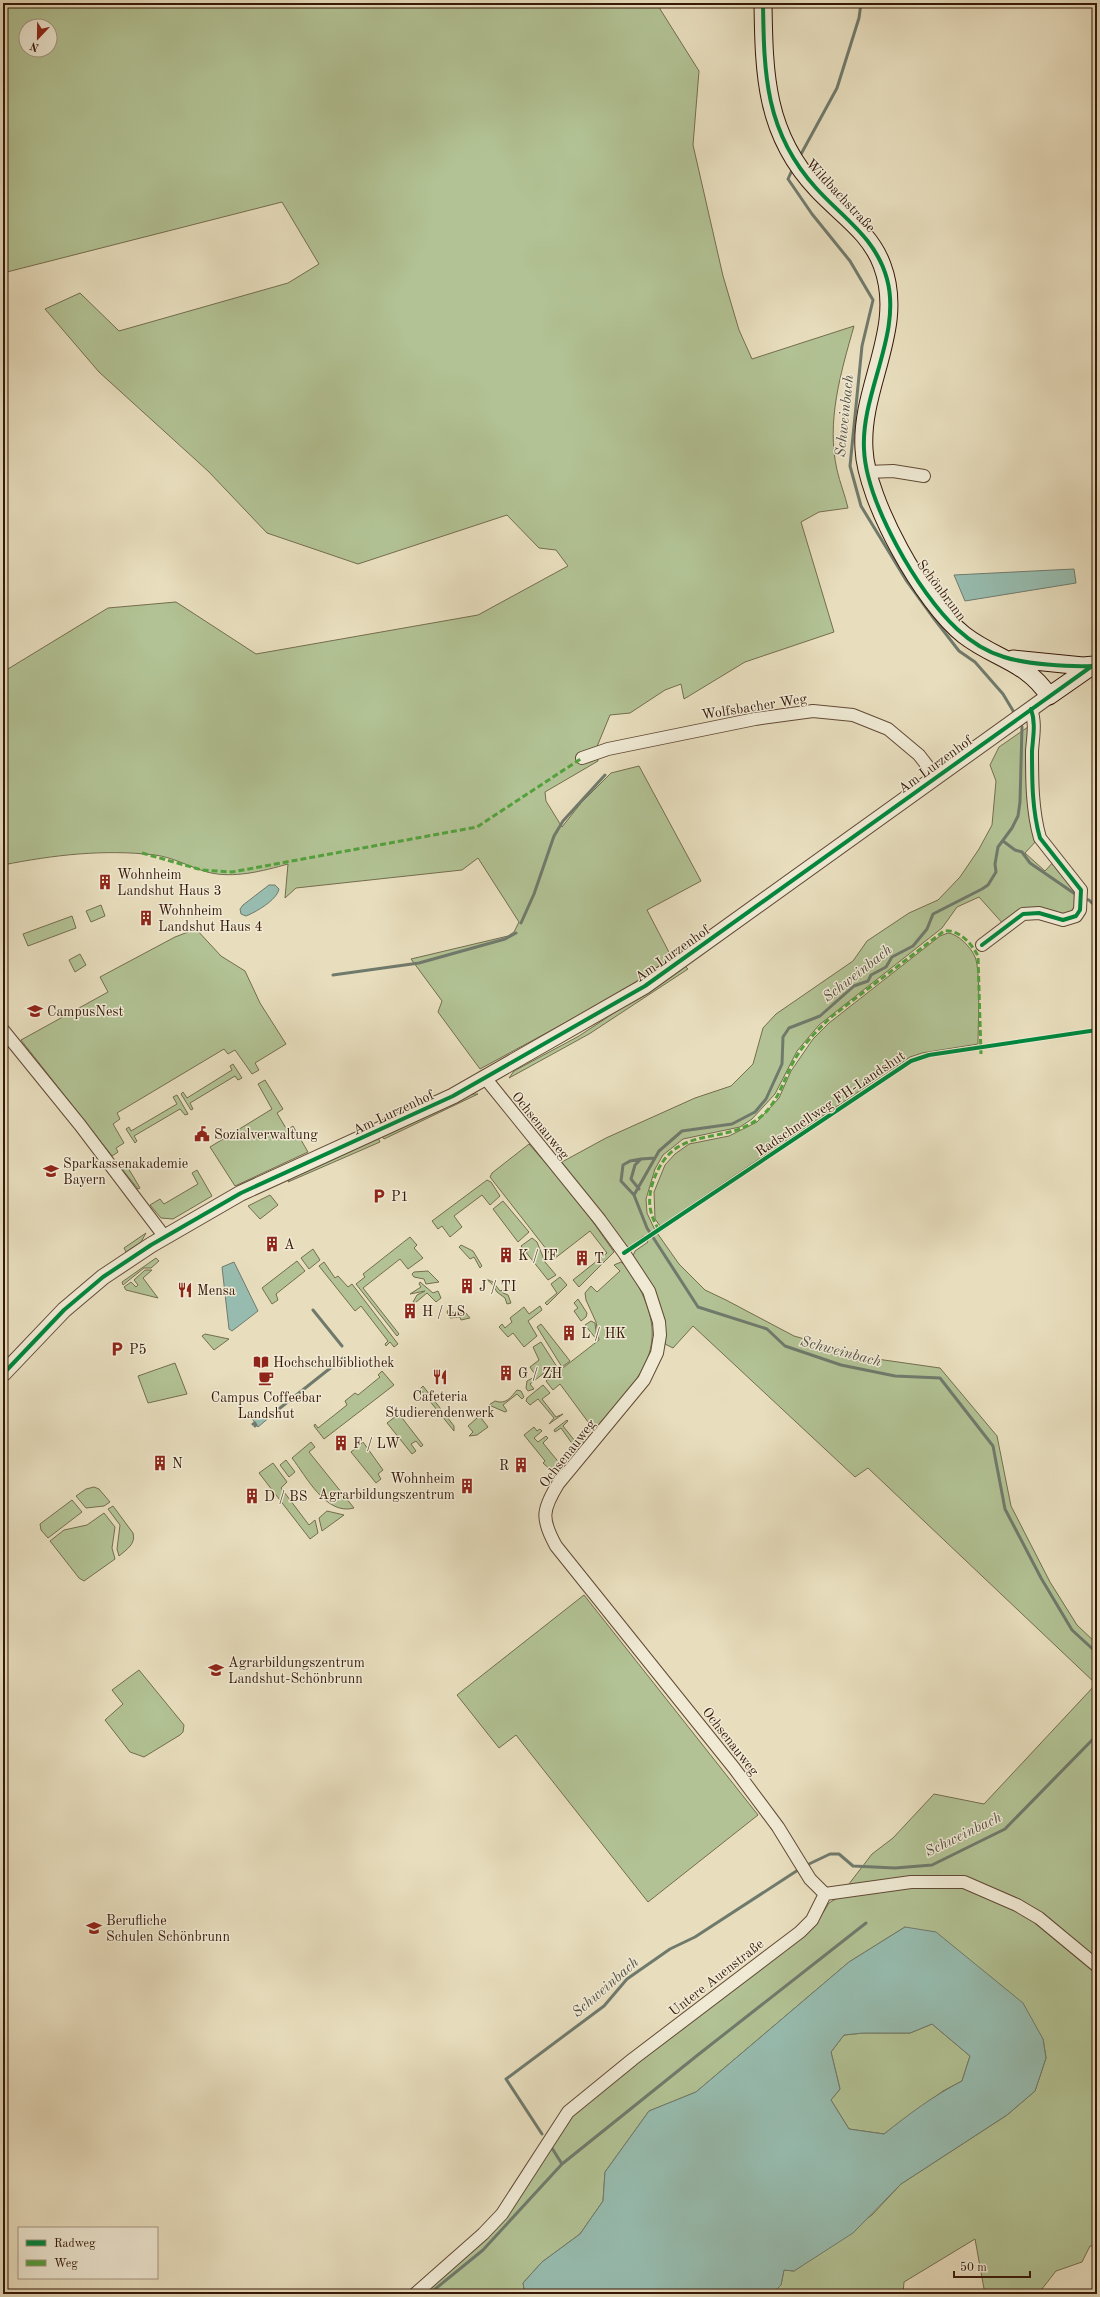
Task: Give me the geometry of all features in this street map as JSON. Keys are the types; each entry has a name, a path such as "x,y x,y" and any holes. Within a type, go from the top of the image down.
{"main road":[{"name":"Wildbachstraße","path":"763,3 765,80 772,113 783,139 807,178 865,236 878,255 887,279 890,297 890,315 864,433 867,472"},
{"name":"Schönbrunn","path":"867,472 881,510 898,546 930,596 951,623 964,635 1028,671 1049,696"},
{"name":"Schönbrunn","path":"1005,658 1036,662 1095,665"},
{"name":"Am Lurzenhof","path":"1049,696 1095,665"}],"street":[{"path":"867,472 893,472 924,476"},
{"name":"Am Lurzenhof","path":"3,1374 64,1310 105,1276 164,1236 259,1185 391,1126 486,1079 646,986 1049,696"},
{"name":"Wolfsbacher Weg","path":"582,758 616,747 755,719 813,711 853,715 888,729 919,755 936,777"},
{"path":"982,945 1022,914 1039,913 1063,920 1070,919 1080,910 1082,904 1081,890 1040,838 1037,827 1032,771 1035,718 1027,712"},
{"path":"3,1030 84,1131 164,1236"},
{"name":"Ochsenauweg","path":"486,1079 600,1220 624,1253 649,1291 659,1322 660,1335 657,1353 644,1380 558,1484 550,1498 544,1518 548,1533 556,1546 734,1768 778,1827 806,1873 825,1894"},
{"path":"825,1894 911,1882 964,1882 1010,1902 1039,1918 1097,1966"},
{"name":"Untere Auenstraße","path":"415,2294 483,2234 502,2214 568,2112 633,2059 800,1932 812,1920 825,1894"}],"green space":[{"path":"3,3 659,3 660,9 699,71 693,145 723,276 739,330 752,359 854,326 836,397 833,433 837,470 848,508 819,512 801,522 834,632 745,662 684,699 681,684 665,690 630,713 610,715 596,749 598,761 545,792 546,801 562,827 581,803 611,773 639,766 701,881 647,910 672,958 618,994 480,1069 438,1012 442,1001 411,959 508,936 514,932 519,922 478,858 462,870 296,888 285,898 288,864 248,873 227,875 207,872 161,856 136,853 98,853 41,858 3,865 3,672 108,608 176,602 256,654 478,615 568,566 556,550 539,548 507,515 358,564 267,533 208,471 99,372 45,309 80,293 119,331 288,283 319,264 282,202 3,273"},
{"path":"1035,718 1037,840 1025,853 1045,871 1055,860 1081,890 1076,916 1039,913 1005,926 979,897 957,907 942,928 819,1025 797,1051 775,1094 752,1119 740,1127 683,1139 663,1155 655,1169 646,1199 647,1213 655,1230 679,1264 705,1290 794,1336 870,1358 940,1368 997,1436 1011,1506 1050,1582 1077,1625 1097,1644 1097,2246 1090,2246 1082,2262 1056,2271 1038,2294 985,2294 975,2239 904,2282 903,2294 772,2294 781,2285 784,2270 794,2271 872,2215 901,2184 1007,2115 1035,2091 1046,2058 1043,2039 905,1927 849,1962 696,2092 649,2111 605,2172 603,2201 580,2234 542,2262 523,2283 525,2294 420,2294 481,2241 571,2115 816,1924 829,1903 839,1897 872,1854 893,1838 934,1794 984,1804 1096,1684 868,1468 855,1477 693,1326 673,1348 665,1344 663,1320 656,1298 632,1258 635,1251 648,1242 644,1236 629,1247 624,1247 589,1197 560,1163 606,1138 695,1098 731,1086 753,1064 763,1028 776,1014 853,961 867,941 909,913 938,900 960,877 979,849 992,825 996,781 990,765 999,747 1028,727"},
{"path":"101,905 105,916 91,922 86,911"},
{"path":"72,916 76,928 28,946 23,934"},
{"path":"196,929 221,956 245,971 260,1003 286,1044 255,1063 259,1070 252,1074 235,1050 228,1054 224,1049 117,1113 120,1119 113,1124 124,1143 116,1148 118,1152 112,1156 21,1040 108,992 100,977 175,937"},
{"path":"948,933 960,938 967,945 973,953 977,964 979,985 978,1044 922,1053 910,1057 660,1226 655,1219 654,1192 665,1165 675,1154 689,1144 729,1136 757,1122 779,1098 791,1071 813,1039 829,1023 940,936"},
{"path":"80,954 86,965 75,972 69,960"},
{"path":"685,966 688,969 589,1034 509,1078 514,1071 579,1036"},
{"path":"233,1064 242,1078 238,1080 235,1076 190,1103 193,1109 191,1110 181,1094 183,1092 187,1098 232,1070 230,1066"},
{"path":"265,1080 283,1109 277,1113 287,1130 293,1126 308,1152 235,1186 210,1147 272,1109 258,1084"},
{"path":"472,1094 478,1094 384,1139 382,1136"},
{"path":"177,1095 188,1114 185,1115 180,1109 134,1136 137,1141 135,1143 126,1129 129,1127 131,1131 177,1104 173,1097"},
{"path":"378,1138 380,1142 288,1182 291,1177"},
{"path":"529,1144 577,1199 614,1252 579,1287 573,1280 607,1253 590,1231 554,1259 490,1177 492,1173"},
{"path":"124,1161 140,1188 138,1189 118,1164"},
{"path":"197,1170 212,1196 173,1219 161,1218 150,1205 160,1199 164,1204 198,1184 192,1173"},
{"path":"487,1180 491,1182 500,1196 490,1205 482,1195 454,1216 462,1227 450,1237 442,1226 438,1229 432,1221"},
{"path":"270,1195 278,1205 260,1219 248,1206"},
{"path":"503,1201 529,1232 518,1242 493,1209"},
{"path":"146,1233 141,1242 126,1252 124,1248"},
{"path":"410,1237 417,1245 414,1248 423,1258 408,1269 400,1259 363,1288 399,1334 397,1336 356,1284 365,1277 363,1274"},
{"path":"532,1238 537,1242 545,1262 556,1275 548,1280 521,1246"},
{"path":"461,1245 473,1251 482,1266 480,1268 474,1257 470,1259 459,1247"},
{"path":"313,1249 320,1260 309,1269 301,1258"},
{"path":"156,1258 159,1261 151,1268 144,1268 123,1285 122,1282"},
{"path":"297,1261 305,1271 276,1294 278,1300 272,1304 262,1288"},
{"path":"324,1262 335,1278 338,1276 348,1287 352,1284 398,1344 394,1347 390,1342 386,1346 385,1344 388,1341 361,1306 355,1311 319,1266"},
{"path":"621,1262 631,1274 646,1303 651,1323 652,1341 648,1357 641,1372 631,1387 594,1430 560,1384 553,1390 546,1381 599,1340 596,1322 586,1300 585,1293 591,1286 597,1292 620,1271 614,1265"},
{"path":"145,1270 152,1270 143,1278 158,1298 126,1290 124,1287 131,1282 136,1287 138,1285 134,1280"},
{"path":"428,1271 439,1282 426,1284 424,1279 414,1277 412,1274 414,1272"},
{"path":"560,1277 567,1285 547,1305 545,1303 557,1293 551,1284"},
{"path":"486,1279 493,1282 500,1291 503,1290 503,1293 508,1295 511,1303 507,1304 505,1298 497,1292 492,1284"},
{"path":"420,1282 433,1293 438,1291 441,1298 436,1302 427,1293 415,1303 413,1302 417,1295 425,1291 410,1294 421,1287 419,1284"},
{"path":"578,1299 587,1313 586,1317 581,1321 574,1311 578,1308 574,1303"},
{"path":"540,1306 542,1310 528,1321 537,1336 524,1347 513,1333 508,1337 499,1327 502,1324 505,1328 512,1322 510,1318 524,1307 529,1314"},
{"path":"448,1310 456,1314 465,1312 470,1318 461,1320 460,1317 450,1318 447,1312"},
{"path":"591,1321 595,1323 597,1340 585,1325"},
{"path":"541,1324 570,1361 562,1367 537,1327"},
{"path":"205,1334 229,1339 214,1350 202,1336"},
{"path":"541,1342 559,1370 554,1374 545,1367 542,1370 544,1373 530,1384 534,1389 528,1391 526,1388 527,1381 536,1376 530,1367 539,1360 533,1347"},
{"path":"175,1363 187,1394 148,1403 138,1376"},
{"path":"382,1371 394,1385 324,1439 314,1426 315,1424 318,1428 347,1405 345,1401 355,1393 358,1395 380,1377 378,1375"},
{"path":"543,1385 550,1393 542,1399 556,1417 563,1414 549,1424 554,1418 538,1399 530,1405 526,1401 527,1398"},
{"path":"423,1386 454,1426 454,1431 420,1389"},
{"path":"517,1390 521,1391 524,1397 522,1399 517,1394 503,1405 507,1411 505,1412 489,1405 495,1401 505,1401"},
{"path":"399,1414 423,1445 421,1447 416,1441 411,1444 416,1451 412,1454 387,1423"},
{"path":"478,1414 488,1427 477,1435 469,1436 473,1432 468,1426 477,1418 476,1416"},
{"path":"567,1420 568,1421 563,1426 575,1441 581,1437 585,1443 561,1471 553,1472 543,1463 545,1461 524,1435 534,1427 537,1431 540,1429 542,1431 534,1438 538,1442 546,1436 548,1438 543,1443 561,1465 576,1449 561,1428 555,1432 554,1430"},
{"path":"311,1442 315,1447 309,1452 354,1508 344,1509 334,1506 326,1500 310,1484 292,1458"},
{"path":"363,1442 383,1470 378,1474 381,1479 376,1483 351,1452"},
{"path":"286,1460 295,1472 289,1477 280,1465"},
{"path":"273,1463 287,1482 281,1488 309,1525 315,1520 318,1533 310,1539 259,1473"},
{"path":"94,1487 99,1489 110,1502 104,1506 86,1508 76,1496 86,1489"},
{"path":"72,1500 82,1512 48,1538 41,1530 40,1524"},
{"path":"113,1506 133,1533 134,1537 130,1546 119,1556 117,1549 120,1525 108,1509"},
{"path":"327,1511 344,1515 322,1531 319,1518"},
{"path":"104,1513 115,1527 112,1548 115,1559 84,1581 79,1578 50,1541 64,1530 87,1525"},
{"path":"584,1595 758,1815 648,1902 516,1735 499,1748 457,1695"},
{"path":"139,1670 184,1725 183,1732 180,1735 144,1757 130,1752 105,1720 123,1704 112,1690"},
{"path":"932,2024 970,2056 962,2081 943,2091 884,2134 849,2129 831,2100 840,2089 831,2052 844,2035 863,2033 910,2033"}],"water":[{"path":"1074,569 1076,583 965,601 954,575"},
{"path":"269,885 275,885 279,889 274,897 260,909 246,916 241,914 240,909 243,905"},
{"path":"234,1262 258,1311 232,1331 229,1329 222,1267"},
{"path":"248,1413 270,1416 271,1416 258,1427"},
{"path":"905,1927 936,1932 1023,2003 1043,2039 1046,2058 1035,2091 1007,2115 901,2184 853,2233 794,2271 784,2270 781,2285 772,2294 525,2294 523,2283 542,2262 580,2234 603,2201 605,2172 649,2111 696,2092 849,1962","holes":["932,2024 970,2056 962,2081 941,2093 884,2134 849,2129 831,2100 840,2089 831,2052 844,2035 863,2033 910,2033"]}],"waterway":[{"name":"Schweinbach","path":"800,156 837,88 859,18 861,3"},
{"name":"Schweinbach","path":"793,168 788,179 812,214 850,261 873,300 862,346 850,466 861,506 906,580 935,620 959,651 975,662 1003,694 1015,714"},
{"name":"Schweinbach","path":"1020,722 1022,727 1020,802 1018,816 1012,828 998,847 995,864 996,872 988,885 933,914 927,929 913,946 892,957 886,967 871,975 868,981 854,986 820,1016 789,1028 783,1037 782,1064 766,1099 755,1112 732,1124 682,1131 659,1151 634,1195 647,1228 698,1307 767,1329 785,1346 841,1365 895,1376 940,1378 993,1446 1005,1509 1041,1578 1072,1630 1097,1653"},
{"path":"521,923 534,894 554,836 563,821 605,775"},
{"name":"Schweinbach","path":"1003,841 1015,850 1022,852 1030,863 1078,896"},
{"name":"Schweinbach","path":"1083,899 1089,900 1097,908"},
{"path":"333,975 419,963 505,939 516,933"},
{"path":"639,1189 631,1179 635,1165 641,1159 655,1158"},
{"path":"634,1195 621,1181 623,1165 630,1161 641,1159"},
{"path":"313,1310 342,1346"},
{"path":"270,1416 343,1358"},
{"name":"Schweinbach","path":"809,1864 830,1854 839,1854 853,1866 895,1868 932,1865 1005,1829 1097,1735"},
{"name":"Schweinbach","path":"542,2134 506,2079 604,2006 627,1979 670,1949 695,1937 798,1870"},
{"name":"Schweinbach","path":"429,2294 483,2250 562,2164 866,1923"},
{"name":"Schweinbach","path":"550,2145 562,2164"}],"marked path":[{"path":"142,853 202,870 232,872 477,827 582,758"},
{"path":"659,1230 651,1213 650,1195 653,1182 662,1162 674,1150 687,1142 734,1131 749,1125 764,1114 778,1095 791,1066 799,1053 821,1027 831,1017 944,931 955,932 960,935 969,942 978,956 981,1055"}],"cycle path":[{"path":"763,3 763,29 767,78 777,124 786,145 799,167 816,188 858,229 867,240 882,265 887,279 890,300 889,321 886,342 868,407 864,449 867,470 884,520 911,570 926,593 957,629 973,642 998,655 1023,662 1092,666"},
{"path":"3,1374 64,1310 103,1277 151,1245 241,1193 453,1096 645,986 1092,666"},
{"path":"982,945 1023,914 1039,913 1063,920 1076,916 1080,910 1081,890 1040,838 1037,827 1033,795 1032,751 1034,725 1031,709"},
{"name":"Radschnellweg FH-Landshut","path":"624,1253 911,1061 929,1055 1097,1030"}],"place":[{"name":"Wohnheim Landshut Haus 3","path":"105,882"},
{"name":"Wohnheim Landshut Haus 4","path":"146,918"},
{"name":"CampusNest","path":"35,1011"},
{"name":"Sozialverwaltung","path":"202,1134"},
{"name":"Sparkassenakademie Bayern","path":"51,1171"},
{"name":"P1","path":"379,1196"},
{"name":"A","path":"272,1244"},
{"name":"K / IF","path":"506,1255"},
{"name":"T","path":"582,1258"},
{"name":"J / TI","path":"467,1286"},
{"name":"Mensa","path":"185,1290"},
{"name":"H / LS","path":"410,1311"},
{"name":"L / HK","path":"569,1333"},
{"name":"P5","path":"117,1349"},
{"name":"Hochschulbibliothek","path":"261,1362"},
{"name":"G / ZH","path":"506,1373"},
{"name":"Cafeteria Studierendenwerk","path":"440,1377"},
{"name":"Campus Coffeebar Landshut","path":"266,1378"},
{"name":"F / LW","path":"341,1443"},
{"name":"N","path":"160,1463"},
{"name":"R","path":"521,1465"},
{"name":"Wohnheim Agrarbildungszentrum","path":"467,1486"},
{"name":"D / BS","path":"252,1496"},
{"name":"Agrarbildungszentrum Landshut-Schönbrunn","path":"216,1670"},
{"name":"Berufliche Schulen Schönbrunn","path":"94,1928"}]}
